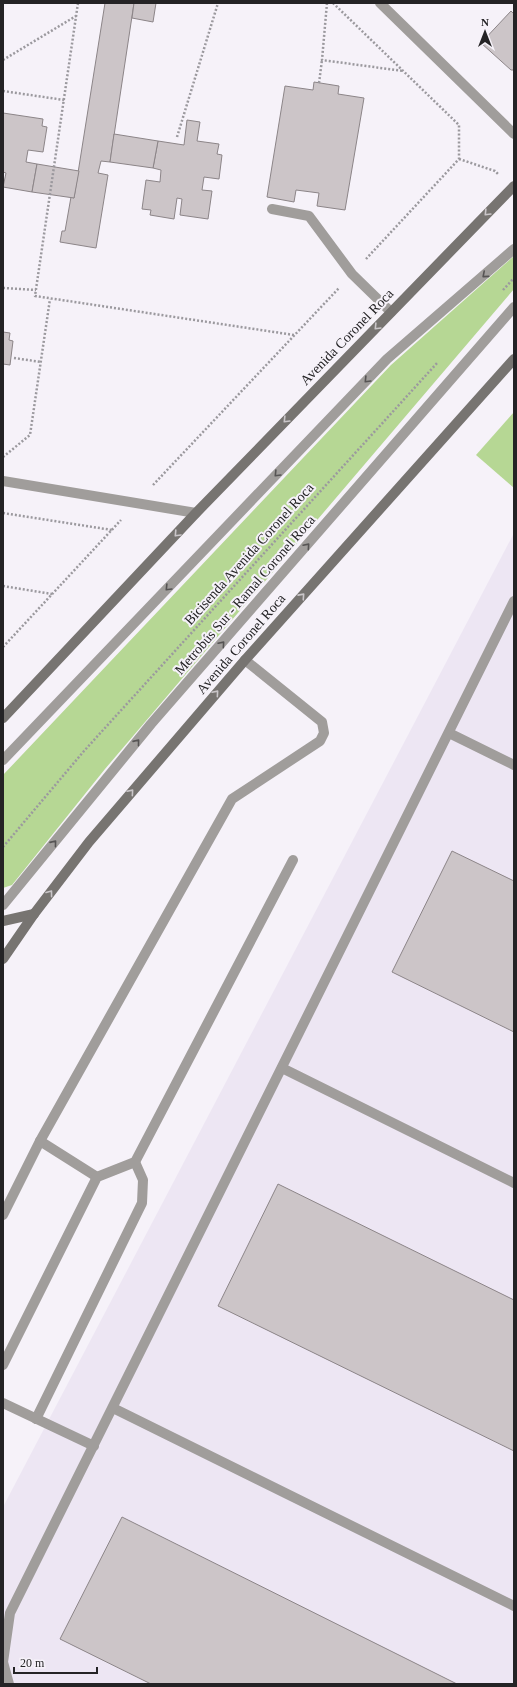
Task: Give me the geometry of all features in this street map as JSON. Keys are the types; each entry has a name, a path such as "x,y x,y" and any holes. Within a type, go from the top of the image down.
{"main road":[{"name":"Avenida Coronel Roca","path":"3,718 196,513 513,186"},
{"name":"Avenida Coronel Roca","path":"3,959 34,914 89,842 245,660 514,359"},
{"path":"3,921 34,914"}],"street":[{"path":"380,3 514,134"},
{"path":"272,209 309,216 352,274 391,312"},
{"path":"3,760 387,359 514,249"},
{"name":"Metrobús Sur - Ramal Coronel Roca","path":"3,906 152,724 514,307"},
{"path":"3,481 196,513"},
{"path":"9,1684 4,1662 10,1614 514,601"},
{"path":"3,1215 40,1141 232,799 320,741 324,733 322,722 245,660"},
{"path":"449,733 514,765"},
{"path":"3,1365 97,1177 135,1162 293,860"},
{"path":"282,1068 514,1183"},
{"path":"40,1141 97,1177"},
{"path":"36,1419 142,1203 143,1180 135,1162"},
{"path":"3,1403 94,1446"},
{"path":"113,1408 514,1606"}],"path":[{"path":"78,3 35,296 295,335"},
{"path":"177,138 218,3"},
{"path":"319,82 327,3"},
{"path":"3,647 459,159 459,125 333,3"},
{"path":"3,60 76,16"},
{"path":"322,60 403,71"},
{"path":"3,91 64,100"},
{"path":"459,159 495,171 513,186"},
{"path":"498,296 514,278"},
{"path":"3,288 36,290"},
{"path":"3,457 30,435 50,299"},
{"path":"14,358 41,362"},
{"name":"Bicisenda Avenida Coronel Roca","path":"3,847 84,751 439,360"},
{"path":"3,514 112,530"},
{"path":"3,586 53,594"}],"shaded area":[{"path":"514,533 514,1684 3,1684 3,1507"}],"green space":[{"path":"514,256 514,289 105,769 12,885 3,888 3,775 391,365"},
{"path":"514,412 514,488 476,455"}],"building":[{"path":"105,3 134,3 110,162 101,161 98,173 108,175 96,248 60,242 62,231 65,231 71,197 74,198"},
{"path":"134,3 156,3 153,22 132,18"},
{"path":"511,11 514,14 514,70 511,70 481,43"},
{"path":"314,82 339,86 338,94 364,98 345,210 317,206 319,193 296,190 294,202 267,197 285,86 313,90"},
{"path":"3,113 43,119 42,126 47,127 43,152 28,150 26,162 37,164 32,192 3,187 6,173 3,172"},
{"path":"187,120 200,122 197,141 219,144 217,154 222,155 219,179 204,177 202,190 212,191 208,219 180,215 182,199 177,198 174,219 150,215 151,210 142,209 146,180 160,182 161,170 153,168 158,141 184,145"},
{"path":"114,134 158,141 153,168 110,162"},
{"path":"37,164 79,171 74,198 32,192"},
{"path":"3,332 10,333 9,340 13,341 10,365 3,364"},
{"path":"452,851 514,881 514,1032 392,972"},
{"path":"278,1184 514,1300 514,1451 218,1306"},
{"path":"122,1517 457,1684 151,1684 60,1639"}]}
